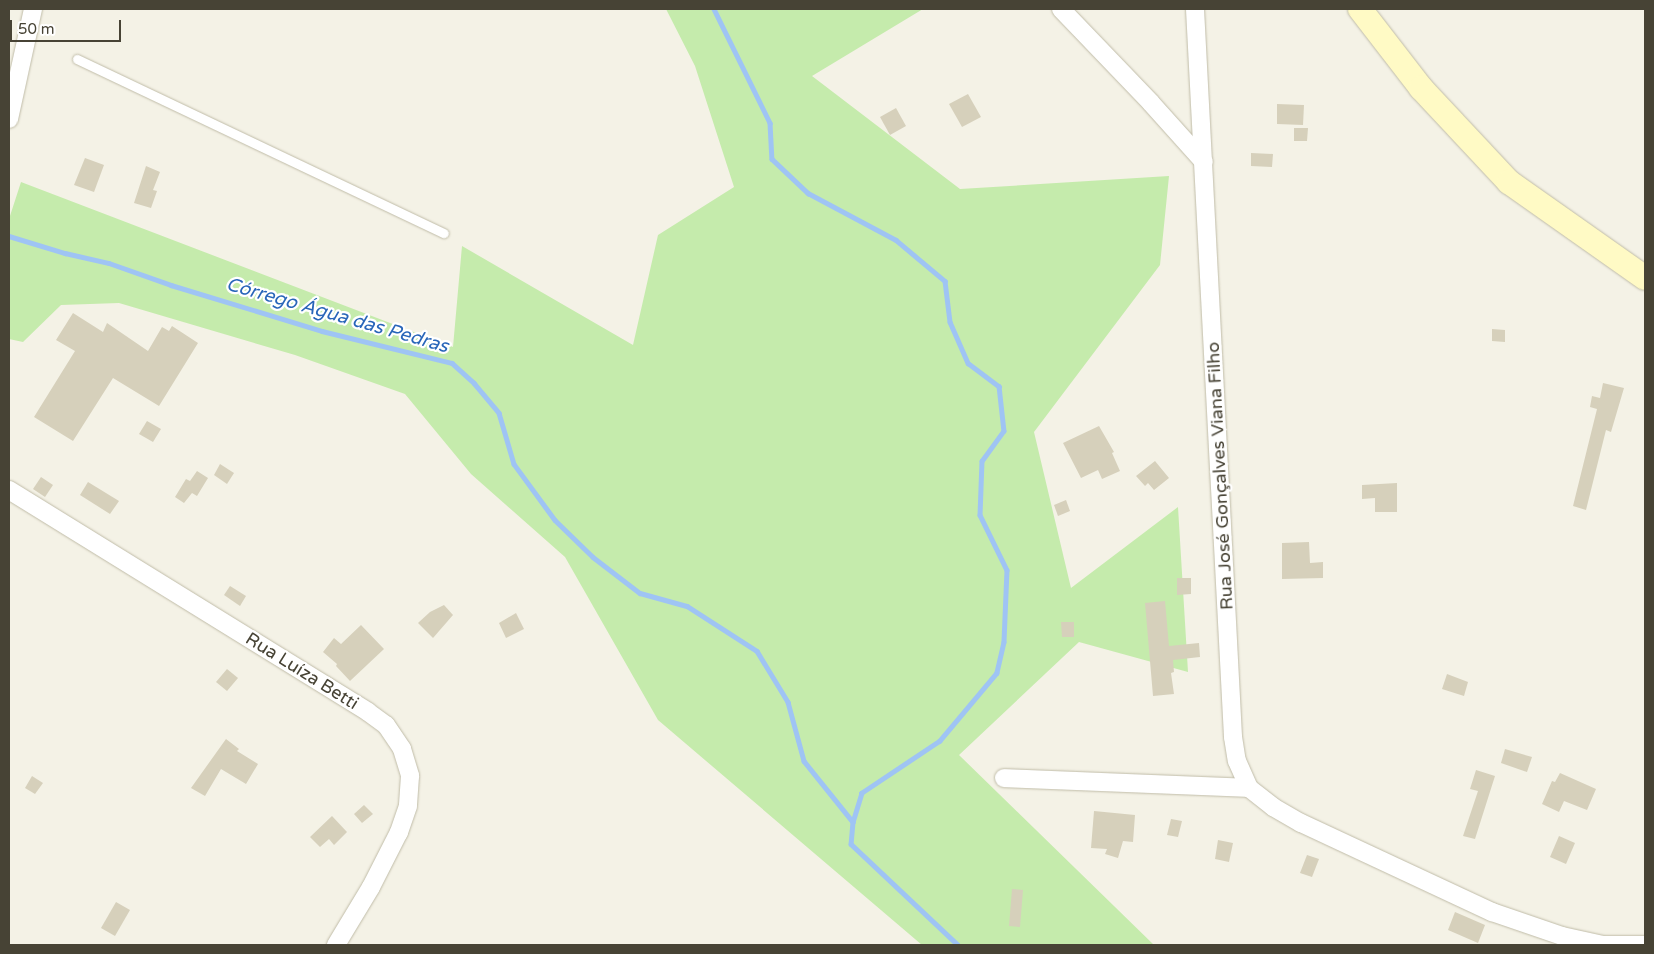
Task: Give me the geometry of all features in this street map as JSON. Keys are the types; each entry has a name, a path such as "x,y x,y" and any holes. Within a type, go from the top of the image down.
{"street":[{"path":"9,119 34,9"},
{"path":"1061,9 1152,103 1204,162"},
{"name":"Rua José Gonçalves Viana Filho","path":"1196,9 1233,737 1237,761 1249,788 1273,807 1302,823 1492,912 1562,936 1603,945 1645,945"},
{"path":"1360,9 1422,88 1509,182 1645,278"},
{"name":"Rua Luíza Betti","path":"9,490 351,701 386,725 402,749 410,776 408,806 399,832 371,887 336,945"},
{"path":"1004,778 1249,788"}],"lane":[{"path":"77,59 444,233"}],"green space":[{"path":"666,9 923,9 812,76 960,189 1169,176 1160,265 1034,432 1071,588 1178,507 1188,672 1079,642 959,755 1154,945 922,945 658,720 565,557 471,474 405,394 295,355 119,303 61,305 23,342 9,339 9,219 21,182 453,347 462,246 633,345 658,235 734,187 695,66"}],"building":[{"path":"968,94 981,117 962,127 949,104"},
{"path":"1277,104 1304,105 1303,125 1277,124"},
{"path":"896,108 906,126 890,135 880,117"},
{"path":"1294,128 1308,128 1307,141 1294,141"},
{"path":"1251,153 1273,154 1272,167 1251,166"},
{"path":"85,158 104,165 94,192 74,185"},
{"path":"146,166 160,172 153,190 157,191 151,208 134,203"},
{"path":"73,313 103,332 107,323 148,351 162,327 169,331 172,326 198,343 159,406 113,378 73,441 34,417 75,351 56,340"},
{"path":"1492,329 1505,330 1505,342 1492,341"},
{"path":"1603,383 1624,388 1611,432 1606,430 1586,510 1573,506 1597,409 1590,407 1592,396 1600,398"},
{"path":"147,421 161,429 153,442 139,434"},
{"path":"1099,426 1114,452 1112,453 1120,471 1102,479 1098,470 1081,478 1063,443"},
{"path":"1155,461 1169,478 1154,490 1148,483 1145,486 1136,476"},
{"path":"220,464 234,473 227,484 214,475"},
{"path":"197,471 208,478 197,496 192,493 184,503 175,497 186,479 190,481"},
{"path":"41,477 53,485 45,497 33,489"},
{"path":"88,482 119,501 110,514 80,495"},
{"path":"1397,483 1397,512 1375,512 1375,498 1362,499 1362,485"},
{"path":"1066,500 1070,511 1058,516 1054,505"},
{"path":"1309,542 1310,563 1323,562 1323,578 1282,579 1282,543"},
{"path":"1177,578 1191,578 1191,594 1177,595"},
{"path":"230,586 246,596 240,606 224,595"},
{"path":"1165,601 1169,646 1199,643 1200,657 1173,660 1174,672 1171,673 1174,694 1153,696 1145,603"},
{"path":"444,605 453,615 433,638 418,623 430,612"},
{"path":"516,613 524,629 506,638 499,623"},
{"path":"1061,622 1074,622 1074,637 1062,637"},
{"path":"361,625 384,649 350,681 336,666 337,664 323,652 334,638 341,644"},
{"path":"227,669 238,678 227,691 216,682"},
{"path":"1447,674 1468,682 1464,696 1442,689"},
{"path":"226,739 239,749 237,751 258,764 246,784 221,769 205,796 191,788"},
{"path":"1505,749 1532,757 1527,772 1501,763"},
{"path":"1476,770 1495,776 1475,839 1463,836 1478,791 1470,789"},
{"path":"1560,773 1596,789 1587,810 1564,801 1559,812 1542,804 1552,781 1555,782"},
{"path":"32,776 43,783 35,794 25,788"},
{"path":"364,805 373,814 362,823 354,814"},
{"path":"1094,811 1135,815 1133,842 1123,841 1118,858 1105,854 1107,849 1091,848"},
{"path":"332,816 347,832 334,845 329,839 320,847 310,837"},
{"path":"1171,819 1182,821 1178,837 1167,835"},
{"path":"1559,836 1575,843 1566,864 1550,857"},
{"path":"1218,840 1233,843 1229,862 1215,859"},
{"path":"1307,855 1319,859 1312,877 1300,873"},
{"path":"1012,889 1023,890 1020,927 1009,926"},
{"path":"116,902 130,910 115,936 101,928"},
{"path":"1455,912 1485,925 1478,943 1448,930"}],"waterway":[{"path":"714,9 770,123 772,159 808,193 896,240 945,281 950,322 968,363 999,386 1004,431 982,461 980,515 1007,570 1004,642 997,673 940,741 862,793 853,822 851,844 958,945"},
{"name":"Córrego Água das Pedras","path":"9,236 65,253 109,263 171,285 322,331 452,363 474,383 499,413 514,464 555,520 593,557 640,593 687,606 757,651 788,702 804,761 853,822"}]}
